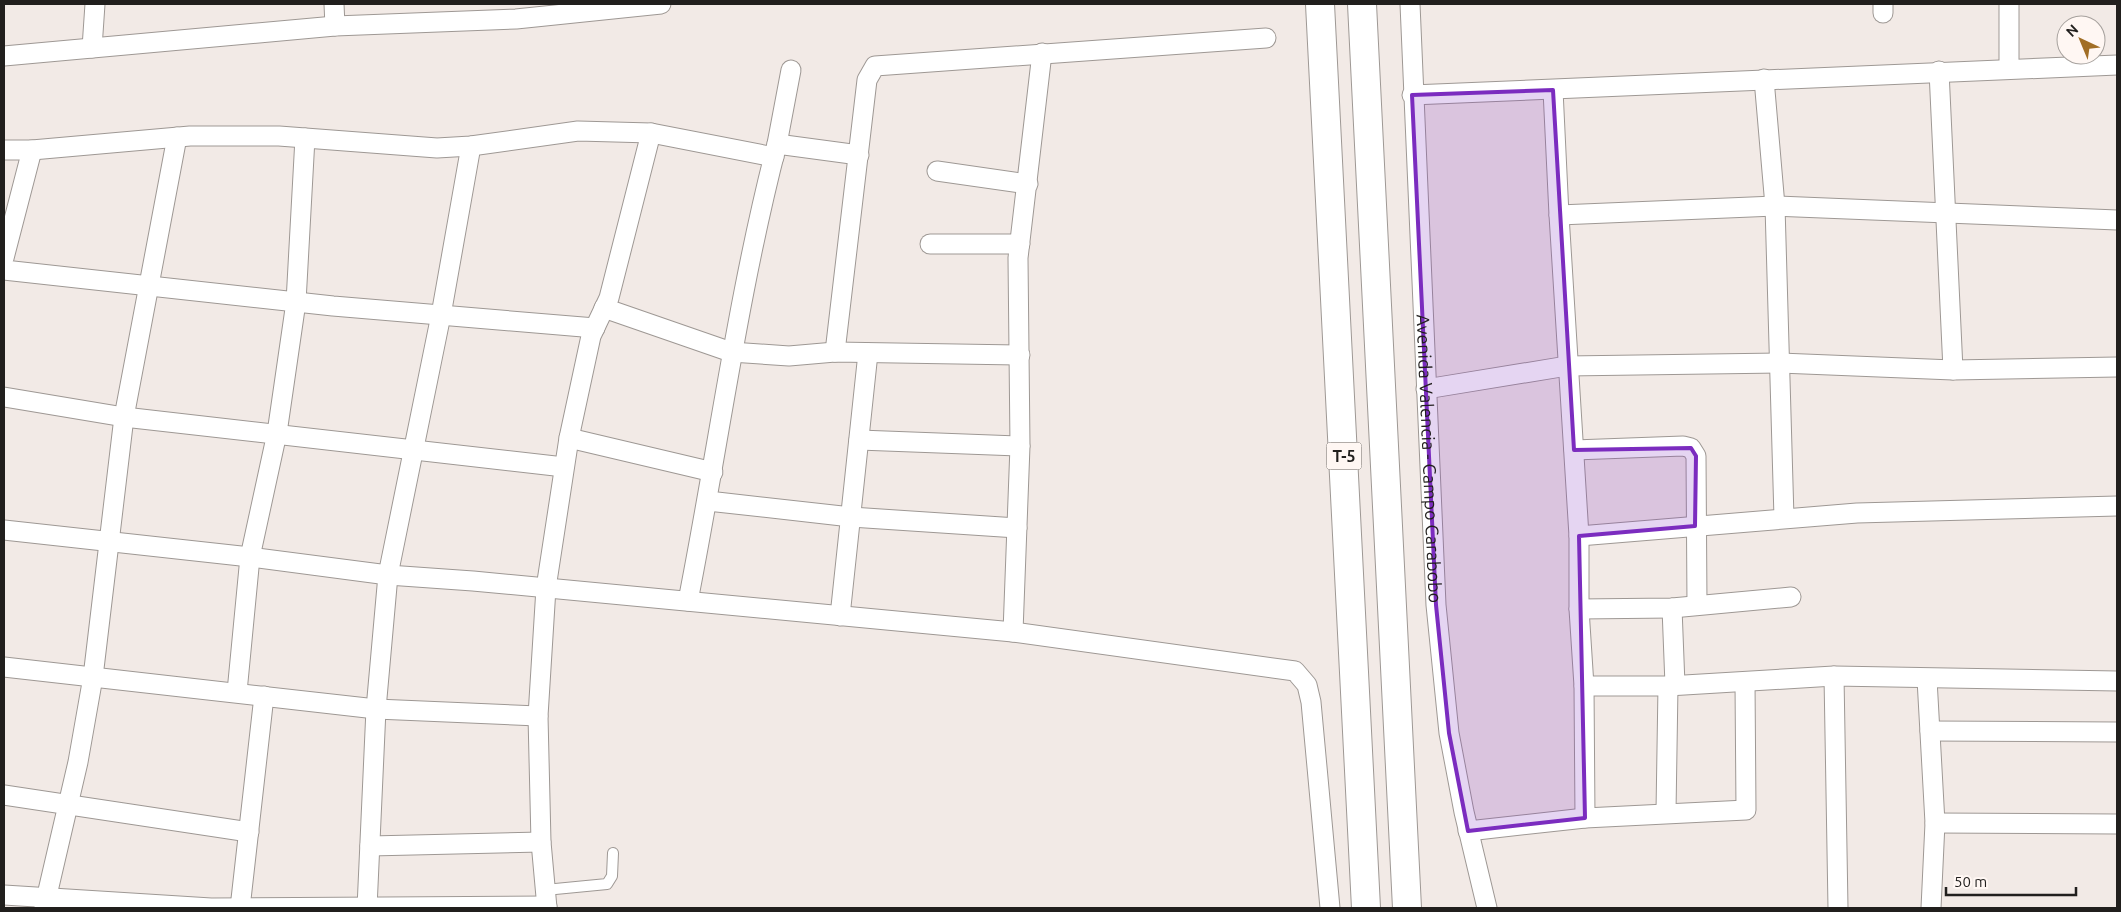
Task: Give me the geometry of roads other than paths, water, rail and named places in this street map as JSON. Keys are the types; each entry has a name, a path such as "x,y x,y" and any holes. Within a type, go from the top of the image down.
{"highway":[{"name":"T-5","path":"1320,4 1366,908"},
{"name":"T-5","path":"1362,4 1407,908"}],"street":[{"path":"92,48 95,4"},
{"path":"334,4 335,26"},
{"path":"4,56 516,11 662,4"},
{"name":"Avenida Valencia - Campo Carabobo","path":"1410,4 1412,95 1436,605 1449,733 1468,831 1487,908"},
{"path":"2009,4 2009,69"},
{"path":"835,352 867,80 875,66 1266,38"},
{"path":"1012,632 1020,446 1018,258 1042,53"},
{"path":"1412,95 1939,71 2117,65"},
{"path":"688,601 708,501 731,352 791,70"},
{"path":"1939,71 1947,213 1952,370"},
{"path":"1764,79 1775,206 1784,518"},
{"path":"1554,90 1567,366 1579,536 1579,609 1584,686 1585,818"},
{"path":"4,150 32,150 177,137 279,136 437,148 471,146 578,131 651,133 775,150 859,154"},
{"path":"4,895 45,903 211,908 367,908 546,901 541,842 538,716 546,588 569,438 595,328 604,308 631,218 651,133"},
{"path":"45,903 78,762 93,676 124,417 177,137"},
{"path":"238,692 250,557 277,433 296,302 305,138"},
{"path":"367,908 376,709 388,575 441,315 471,146"},
{"path":"4,258 32,150"},
{"path":"937,171 1028,184"},
{"path":"1559,215 1775,206 2117,220"},
{"path":"930,244 1020,244"},
{"path":"4,270 296,302 595,328"},
{"path":"604,308 731,352 788,356 835,352 1020,355"},
{"path":"840,616 868,352"},
{"path":"1426,388 1567,366 1780,363 1952,370 2117,367"},
{"path":"4,397 124,417 564,467"},
{"path":"569,438 713,472"},
{"path":"859,440 1020,446"},
{"path":"1574,450 1683,446 1690,448 1696,456 1697,604"},
{"path":"708,501 851,517 1017,528"},
{"path":"1579,536 1784,518 1952,509 2117,506"},
{"path":"4,530 250,557 388,575 1012,632 1295,672 1307,685 1311,702 1330,908"},
{"path":"1579,609 1672,608 1697,604 1791,597"},
{"path":"1666,812 1672,608"},
{"path":"4,667 376,709 538,716"},
{"path":"1584,686 1671,685 1834,676 2117,681"},
{"path":"1834,676 1838,908"},
{"path":"1927,679 1935,822 1931,908"},
{"path":"1468,831 1585,818 1666,812 1746,810 1745,682"},
{"path":"240,908 264,696"},
{"path":"1930,732 2117,732"},
{"path":"4,795 67,806 250,832"},
{"path":"1935,822 2117,824"},
{"path":"370,846 541,842"}],"lane":[{"path":"546,901 608,884 612,876 612,853"}]}
